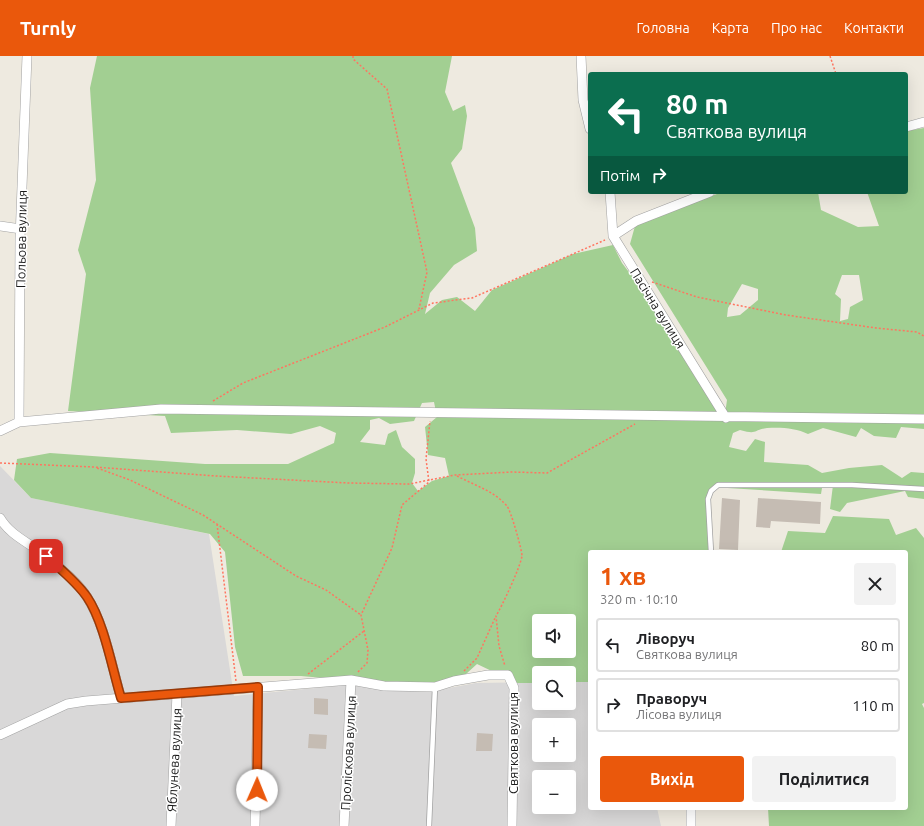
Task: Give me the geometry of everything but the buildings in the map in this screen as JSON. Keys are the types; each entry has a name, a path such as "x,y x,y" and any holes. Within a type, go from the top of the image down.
{"street":[{"name":"Польова вулиця","path":"18,422 21,229 27,56"},
{"path":"581,56 583,100 588,121"},
{"path":"908,126 924,122"},
{"path":"610,194 612,236 636,221 705,194"},
{"path":"0,226 21,229"},
{"name":"Пасічна вулиця","path":"612,236 726,418"},
{"path":"0,431 18,422 162,409 431,412 726,418 924,419"},
{"path":"0,518 15,535 51,560 87,597 101,629 121,698"},
{"name":"Святкова вулиця","path":"0,735 68,704 121,698 351,680 384,686 435,688 454,681 488,675 508,675 514,688 512,826"},
{"name":"Проліскова вулиця","path":"344,826 351,680"},
{"path":"255,826 258,687"},
{"name":"Яблунева вулиця","path":"171,826 177,694"},
{"path":"691,810 691,826"}],"lane":[{"path":"711,550 708,499 711,491 718,485 852,485 924,489"},
{"path":"429,826 435,688"}],"path":[{"path":"353,56 353,59 387,89 427,272 419,310"},
{"path":"830,56 835,72"},
{"path":"212,402 243,383 385,327 433,303 472,298 612,236"},
{"path":"639,278 697,297 786,315 876,328 917,332 924,336"},
{"path":"429,482 426,459 431,412"},
{"path":"0,463 94,467 216,476 348,483 409,484 429,482 455,475 512,472 547,473 631,426"},
{"path":"94,467 130,480 203,515 296,576 326,590 361,615 368,650 367,662 351,680"},
{"path":"454,681 477,658 501,607 522,556 508,507 490,491 455,475"},
{"path":"361,615 392,548 402,505 429,482"},
{"path":"217,524 237,689"},
{"path":"496,616 499,646 508,675"},
{"path":"308,674 365,630"}],"shaded area":[{"path":"0,466 31,498 209,534 234,696 345,685 427,692 476,683 532,682 532,710 576,710 576,682 588,682 588,810 657,810 661,826 0,826"}],"green space":[{"path":"97,56 452,56 445,92 453,111 465,105 467,116 462,149 451,163 475,228 477,251 454,265 430,293 425,314 442,300 457,297 475,311 492,290 573,254 613,245 622,263 653,304 725,414 727,400 630,244 635,226 717,194 818,194 821,210 858,227 879,226 868,194 908,194 908,131 924,128 924,429 901,427 896,438 874,436 861,428 856,437 823,428 808,434 798,430 783,428 767,428 752,432 740,430 733,433 729,447 746,451 755,439 765,442 764,462 808,465 822,473 849,468 882,465 902,478 911,472 924,473 924,499 908,497 905,491 847,503 840,512 830,509 833,485 823,482 821,494 711,487 709,550 588,550 588,682 576,682 576,666 532,666 532,683 517,683 477,664 455,684 368,682 301,676 243,676 235,647 225,552 210,534 31,498 14,480 17,459 50,453 205,464 288,464 334,443 336,433 320,426 291,434 237,430 171,433 165,416 68,411 86,274 78,250 96,180 90,88","holes":["842,275 859,275 863,300 850,307 848,319 840,321 841,299 835,294","742,284 758,289 758,300 740,315 727,317 728,308","434,402 437,417 425,427 428,455 445,458 449,476 432,481 418,491 412,483 415,473 415,459 402,447 396,430 388,434 385,445 360,442 370,429 370,420 379,418 390,424 414,421 422,403"]},
{"path":"833,516 889,519 896,535 916,528 924,538 924,703 922,704 924,708 924,826 769,826 768,810 908,810 908,550 782,550 788,531 825,533"}],"route":[{"path":"46,556 71,579 87,597 101,629 121,698 258,687 257,790"}]}
